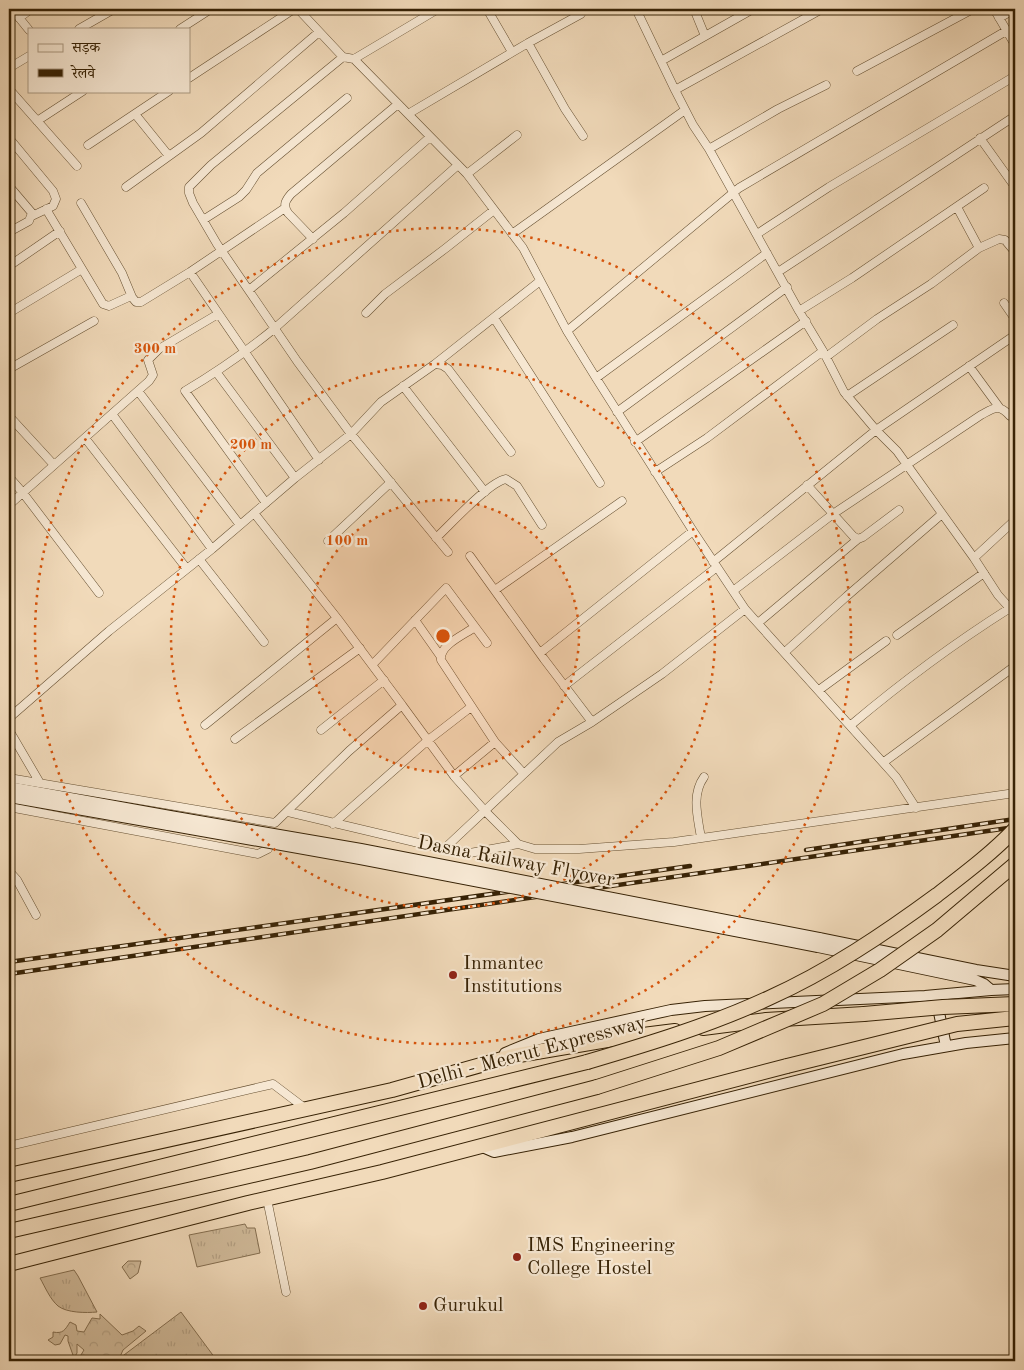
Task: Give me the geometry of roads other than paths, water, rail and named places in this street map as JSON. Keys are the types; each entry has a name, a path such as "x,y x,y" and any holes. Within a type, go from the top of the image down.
{"highway":[{"name":"Delhi - Meerut Expressway","path":"9,1203 587,1062 664,1039 768,999 810,978 919,908 976,865 1015,829"},
{"path":"9,1232 28,1226 310,1162 597,1087 719,1048 823,1004 880,970 937,930 1015,864"},
{"path":"9,1175 392,1090 513,1056 619,1038 766,1020 942,1007 1015,1004"},
{"path":"9,1264 504,1140 918,1033 957,1024 1015,1018"}],"main road":[{"name":"Dasna Railway Flyover","path":"9,787 361,850 1014,976"},
{"name":"Dasna Railway Flyover","path":"9,797 360,859 818,948 967,978 984,984 991,990"},
{"path":"469,1068 539,1039 671,1010 706,1006 936,995 1015,989"},
{"path":"936,995 946,1046"},
{"path":"479,1146 494,1152 572,1137 903,1054 946,1046 1015,1038"}],"street":[{"path":"12,9 28,29"},
{"path":"19,18 32,9"},
{"path":"81,28 111,9"},
{"path":"182,28 211,9"},
{"path":"190,77 296,9 343,57 354,59 467,174 523,248 567,330 635,442 745,609 884,762 916,808"},
{"path":"354,59 438,9"},
{"path":"487,9 512,52"},
{"path":"636,9 685,110 825,354 844,392 876,430 897,451 974,558 998,595 1012,611 961,639 896,687 851,725"},
{"path":"694,9 705,36"},
{"path":"661,60 753,9"},
{"path":"675,90 822,9"},
{"path":"857,71 911,44 973,9"},
{"path":"994,9 1015,45"},
{"path":"999,18 1015,9"},
{"path":"408,114 580,14"},
{"path":"567,330 734,193 1006,31"},
{"path":"126,187 201,132 319,32"},
{"path":"528,43 565,109 583,136"},
{"path":"9,68 28,57"},
{"path":"343,57 210,165 189,187 189,193 221,250 351,434 448,552"},
{"path":"757,234 829,187 1015,76"},
{"path":"709,149 778,108 826,84"},
{"path":"9,89 76,166"},
{"path":"37,121 81,92"},
{"path":"88,145 168,92"},
{"path":"203,220 239,197 257,173 347,98"},
{"path":"313,239 285,208 285,201 290,194 398,104"},
{"path":"512,234 685,110"},
{"path":"135,114 169,156"},
{"path":"778,272 1015,116"},
{"path":"467,174 517,135"},
{"path":"249,290 313,239 430,137"},
{"path":"9,138 53,192 56,199 53,206 32,216 29,220 9,232"},
{"path":"980,138 1015,187"},
{"path":"266,503 185,391 217,373 245,353 458,165"},
{"path":"9,186 32,213 32,216"},
{"path":"799,311 860,273 984,188"},
{"path":"81,203 122,273 136,302 141,302 190,272 285,208"},
{"path":"957,207 979,248"},
{"path":"46,209 105,305 113,305 132,297"},
{"path":"366,313 385,294 494,210"},
{"path":"9,266 60,231"},
{"path":"655,472 707,438 825,354 931,284 979,248 999,239 1005,240 1010,244 1015,252"},
{"path":"596,378 767,252"},
{"path":"9,313 82,269"},
{"path":"190,272 318,460"},
{"path":"9,718 109,631 351,434 381,402 436,364 540,281"},
{"path":"617,412 787,287"},
{"path":"1004,303 1015,319"},
{"path":"9,505 152,378 153,372 148,360 152,354 218,314"},
{"path":"494,318 600,483"},
{"path":"9,369 94,321"},
{"path":"635,442 806,321"},
{"path":"847,396 953,325"},
{"path":"564,686 876,430 1015,335"},
{"path":"436,364 448,369 511,452"},
{"path":"969,366 999,407 1004,409 1010,416 1015,416"},
{"path":"217,373 295,478"},
{"path":"404,386 485,492"},
{"path":"138,391 240,525"},
{"path":"733,591 833,514 981,415 995,407 999,407"},
{"path":"112,414 212,549"},
{"path":"9,416 54,465"},
{"path":"85,438 187,569"},
{"path":"9,477 23,492 99,593"},
{"path":"436,538 499,480 506,479 517,486 542,524"},
{"path":"328,541 390,482"},
{"path":"807,485 853,536 858,539"},
{"path":"495,590 622,501"},
{"path":"758,623 858,539 899,510"},
{"path":"254,513 373,664 454,776 518,844"},
{"path":"784,652 942,514"},
{"path":"974,558 1015,520"},
{"path":"540,653 693,531"},
{"path":"470,556 592,722"},
{"path":"199,559 264,642"},
{"path":"897,635 984,573"},
{"path":"373,664 446,588 487,643"},
{"path":"444,849 558,742 592,722 662,674 745,609"},
{"path":"205,725 337,618"},
{"path":"415,620 495,742 524,774"},
{"path":"441,657 445,647 475,627"},
{"path":"819,690 886,641"},
{"path":"235,740 360,648"},
{"path":"884,762 1015,666"},
{"path":"321,730 384,680"},
{"path":"9,807 258,854 268,849 275,823 349,751 402,705"},
{"path":"332,824 427,741 471,707"},
{"path":"9,730 40,783"},
{"path":"454,776 495,742"},
{"path":"701,838 696,793 698,785 704,777"},
{"path":"9,778 275,823"},
{"path":"288,812 332,824 470,853 518,844 535,849 579,849 674,842 1015,793"},
{"path":"9,871 17,880 36,915"},
{"path":"9,1146 273,1084 306,1109"},
{"path":"266,1200 286,1292"}],"railway":[{"path":"806,850 1015,819"},
{"path":"9,974 1015,827"},
{"path":"9,962 690,866"}],"place":[{"name":"Inmantec Institutions","path":"453,975"},
{"name":"IMS Engineering College Hostel","path":"517,1257"},
{"name":"Gurukul","path":"423,1306"}]}
